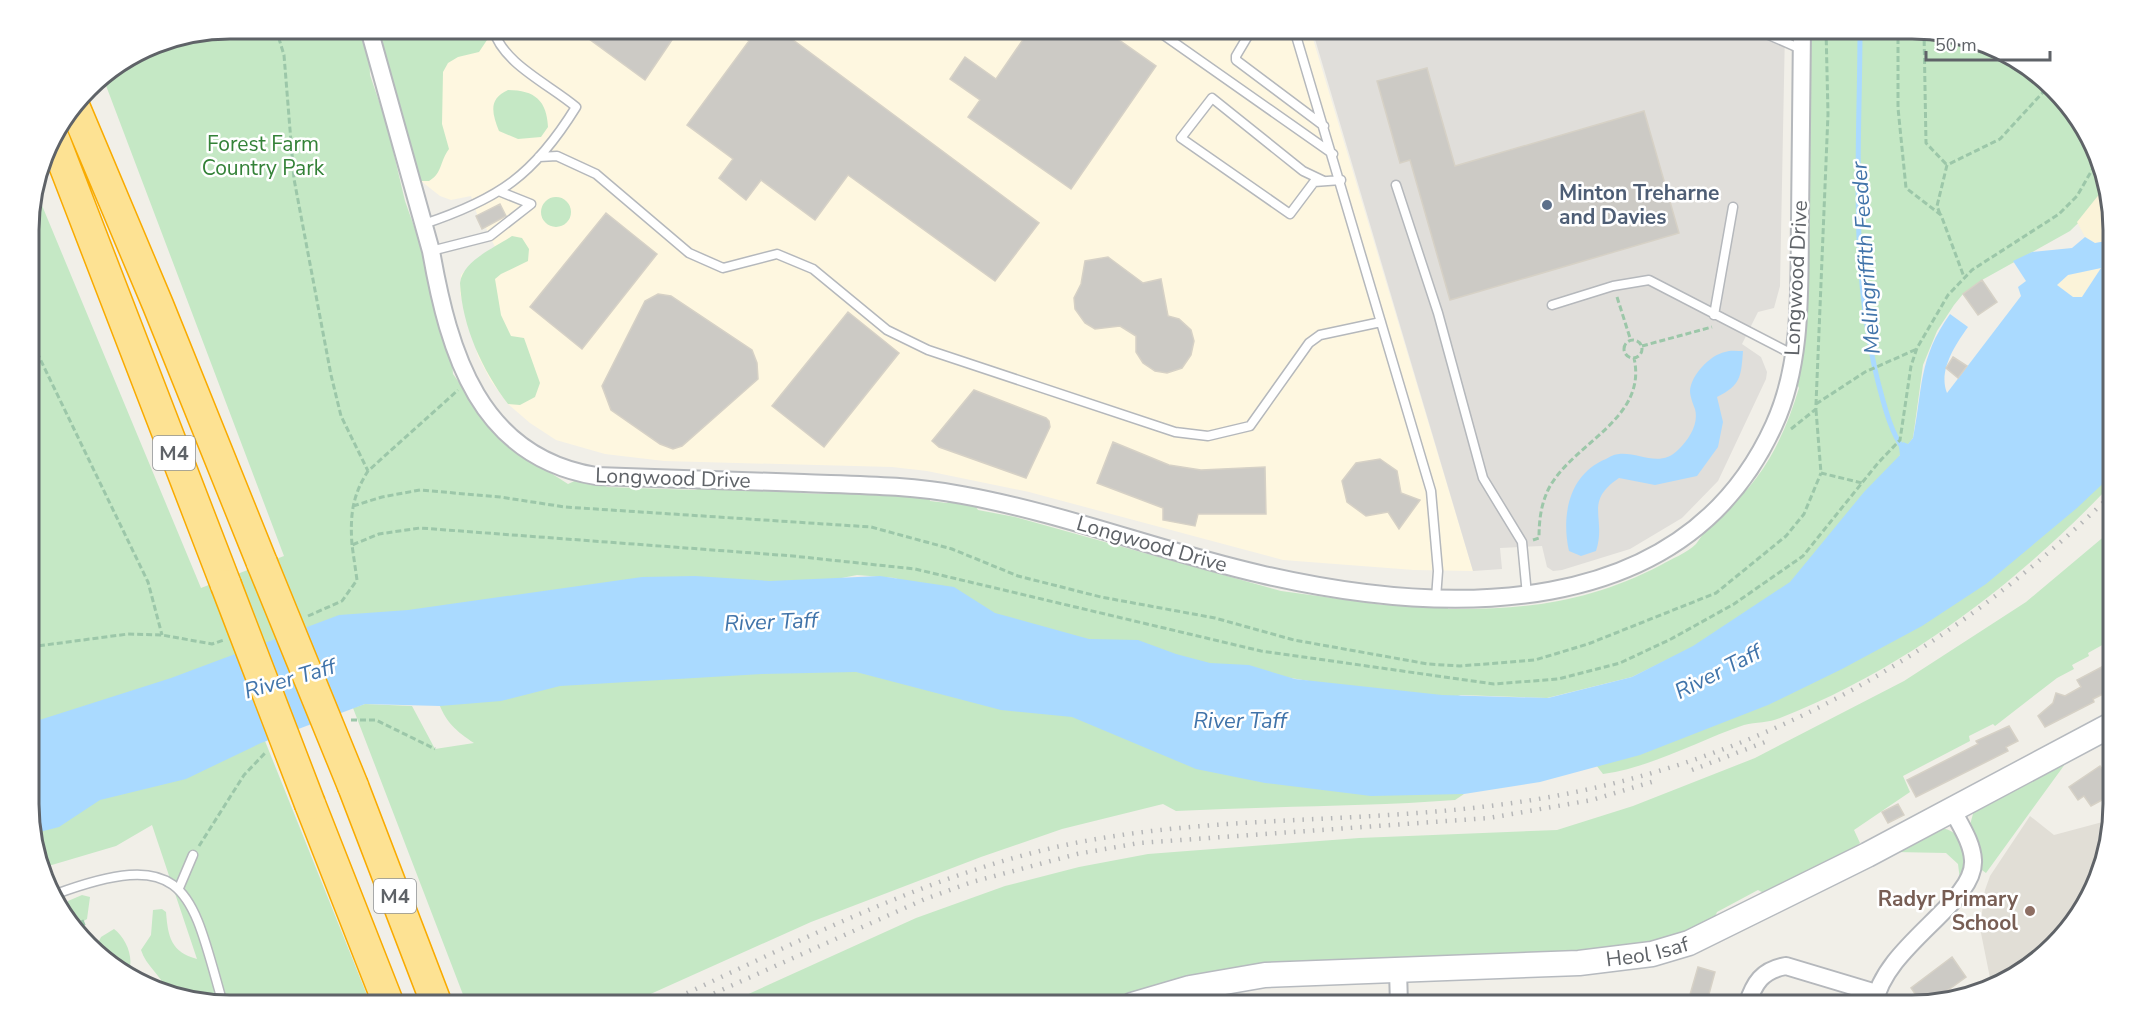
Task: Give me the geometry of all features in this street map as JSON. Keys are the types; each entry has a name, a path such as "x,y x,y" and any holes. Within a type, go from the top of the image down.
{"highway":[{"name":"M4","path":"91,100 158,305"},
{"name":"M4","path":"78,115 158,305 352,786 433,995"},
{"name":"M4","path":"58,149 385,995"},
{"name":"M4","path":"48,175 123,321"}],"main road":[{"name":"Heol Isaf","path":"1166,995 1190,988 1265,975 1597,962 1675,948 1759,909 2103,729"}],"street":[{"name":"Longwood Drive","path":"372,39 424,224 437,285 455,349 468,382 478,399 507,435 545,461 574,472 596,476 881,486 939,491 1003,503 1260,574 1350,589 1436,598 1527,595 1564,590 1610,576 1656,555 1700,526 1739,482 1773,428 1787,389 1794,355 1799,302 1802,39"},
{"path":"1876,995 1883,975 1896,958 1958,896 1971,873 1974,862 1972,850 1952,809"},
{"path":"1750,995 1752,987 1763,974 1774,968 1786,966 1864,995"},
{"path":"1398,970 1399,995"}],"lane":[{"path":"424,224 459,213 501,192 527,172 576,106 508,55 496,39"},
{"path":"1171,39 1333,154"},
{"path":"1246,39 1236,60 1324,126"},
{"path":"1297,39 1341,180 1431,492 1438,571 1436,598"},
{"path":"1780,39 1802,49"},
{"path":"1324,181 1303,171 1212,98 1181,138 1290,214 1314,182 1341,180"},
{"path":"539,157 557,156 596,174 689,253 723,268 777,254 813,269 887,330 928,350 1175,432 1208,436 1250,426 1309,343 1320,335 1381,322"},
{"path":"1396,185 1438,314 1483,478 1522,542 1527,595"},
{"path":"431,251 490,236 531,204 501,192"},
{"path":"1714,315 1733,207"},
{"path":"1552,305 1613,286 1649,280 1794,355"},
{"path":"179,888 193,855"},
{"path":"61,892 115,877 141,873 161,878 179,888 193,906 200,923 220,994"}],"path":[{"path":"279,39 284,55 294,179 332,375 341,416 368,471"},
{"path":"354,506 381,497 420,490 500,497 565,507 870,527 952,549 1018,576 1101,597 1215,618 1294,640 1428,664 1460,666 1535,660 1567,650 1716,593 1786,536 1804,514 1821,473 1816,407 1828,114 1826,39"},
{"path":"1898,39 1898,108 1906,188 1941,215"},
{"path":"1924,39 1926,143 1947,165"},
{"path":"1947,165 2000,139 2044,92"},
{"path":"1947,165 1937,206 1964,277"},
{"path":"352,545 379,534 420,528 793,556 915,569 1261,651 1494,684 1558,680 1620,663 1671,639 1734,604 1803,556 1878,463 1900,440 1911,366 1917,348 1948,295 1964,277 2059,214 2077,196 2093,169"},
{"path":"1613,286 1631,341"},
{"path":"1641,346 1729,323"},
{"path":"1631,341 1625,350 1629,356 1634,358"},
{"path":"1631,341 1637,341 1641,346 1639,356 1634,358"},
{"path":"1790,430 1816,407 1865,372 1917,348"},
{"path":"39,357 148,582 162,635"},
{"path":"1522,542 1539,538 1543,502 1564,467 1615,420 1629,400 1636,369 1634,358"},
{"path":"298,619 320,613 342,601 357,580 350,513 354,506 358,486 368,471 468,382"},
{"path":"1821,473 1862,483"},
{"path":"39,645 128,634 162,635 212,644 234,638"},
{"path":"82,920 86,929"}],"shaded area":[{"path":"435,39 1313,39 1473,571 1414,570 1283,560 1029,492 927,471 892,467 664,461 605,454 556,440 530,423 508,404 491,381 478,356 460,293 461,275 470,265 495,247 486,228 482,229 471,196 451,200 440,196 421,181 435,170"},
{"path":"1315,39 1785,39 1780,286 1774,308 1758,312 1742,344 1761,357 1767,372 1766,379 1718,481 1682,518 1630,549 1553,571 1547,567 1542,546 1500,548 1502,569 1473,571"},
{"name":"Radyr Primary School","path":"2030,816 2054,835 2102,822 2093,865 2071,910 2038,948 2018,963 1990,978 1980,928 1985,890 1990,876"}],"green space":[{"name":"Forest Farm Country Park","path":"364,39 369,52 370,75 387,125 405,201 427,263 433,306 452,361 453,374 502,442 568,484 581,478 595,480 607,487 695,490 706,486 759,485 769,472 796,486 800,493 929,496 930,501 947,503 952,499 974,504 978,510 1015,517 1281,591 1384,605 1447,605 1448,609 1504,608 1557,601 1609,588 1661,565 1696,544 1716,517 1751,485 1762,471 1780,439 1799,388 1795,380 1809,39 1924,39 1973,49 1996,59 2018,71 2038,86 2056,104 2071,124 2083,146 2093,169 2099,193 2100,201 2070,231 1982,280 1963,294 1954,305 1937,331 1923,365 1913,438 1900,455 1865,530 1750,619 1632,677 1547,698 1461,695 1448,699 1351,688 1106,647 1020,628 895,578 857,575 39,733 39,218 41,204 201,588 284,556 106,85 146,59 169,49 205,41"},
{"path":"379,39 487,40 479,52 458,57 448,63 443,72 442,124 449,149 439,171 429,181 421,181 417,177"},
{"path":"508,90 526,92 542,104 548,127 541,137 518,139 499,131 493,107 497,98"},
{"path":"556,197 567,201 571,212 567,223 556,227 545,223 541,212 545,201"},
{"path":"512,236 522,238 529,249 528,261 495,279 501,315 511,336 524,338 540,383 535,397 520,405 508,404 482,363 469,332 460,283 462,275 473,261"},
{"path":"2103,476 2103,493 2034,559 1955,622 1870,675 1780,718 1726,731 1640,766 1603,774 1593,761"},
{"path":"2103,537 2103,645 2088,653 2089,656 2072,665 2074,669 2057,678 1995,726 1993,724 1969,736 1970,741 1903,776 1910,792 1854,830 1860,843 1845,857 1771,897 1758,890 1717,912 1710,928 1686,939 1538,960 1521,952 1490,961 1471,954 1443,956 1423,963 1156,995 746,995 916,918 1005,886 1079,867 1148,854 1359,838 1557,830 1633,806 1755,758 1904,681 2026,602"},
{"path":"838,661 1453,787 1464,794 1455,800 1176,811 1163,804 1062,829 981,857 811,922 648,995 463,995 353,708 365,704 412,706 435,749 474,743 462,735 444,714 438,700 450,691"},
{"path":"258,735 265,741 367,995 230,995 205,993 162,982 146,961 141,950 151,935 153,910 162,909 166,912 168,929 176,948 197,959 152,825 116,846 49,866 40,814"},
{"path":"2068,760 1986,873 1979,868 1978,843 1970,825 1974,810"},
{"path":"1938,828 1947,829 1959,839 1964,855 1960,880 1958,864 1946,853 1895,852"},
{"path":"82,895 90,897 87,919 81,923 71,910 68,901"},
{"path":"114,929 118,933 128,949 130,966 98,942 101,937"}],"sand":[{"path":"2099,194 2103,242 2095,243 2085,237 2077,222"},
{"path":"2101,268 2082,297 2073,297 2057,285 2068,275"}],"water":[{"name":"River Taff","path":"2085,237 2095,243 2103,242 2103,483 1986,584 1922,626 1768,705 1640,755 1540,782 1464,794 1371,796 1265,783 1196,769 1072,717 1001,710 856,672 762,674 560,686 501,701 440,706 365,704 261,743 186,779 100,800 59,827 41,832 39,804 39,720 171,678 339,615 408,610 642,577 695,576 770,581 880,576 954,587 995,613 1089,639 1138,640 1210,663 1249,665 1295,679 1442,695 1548,698 1632,677 1693,646 1790,582 1864,492 1900,455 1899,447 1903,442 1908,444 1913,438 1927,360 1932,345 1950,314 1968,327 1953,350 1946,367 1947,393 2021,296 2018,287 2026,281 2013,261 2032,252 2072,248","holes":["2101,268 2082,297 2073,297 2057,285 2068,275"]},
{"path":"1743,351 1738,379 1731,388 1717,397 1723,422 1718,447 1697,476 1655,485 1619,478 1608,487 1599,503 1599,539 1596,551 1581,556 1569,551 1567,510 1576,485 1583,475 1593,466 1616,454 1657,459 1672,455 1686,441 1696,420 1690,391 1698,372 1708,361 1719,354"}],"building":[{"path":"589,39 673,39 645,80"},
{"path":"746,39 792,39 1039,223 995,281 848,175 815,220 761,180 746,200 719,178 733,159 687,125 749,41"},
{"path":"1023,39 1118,39 1156,66 1071,189 968,117 980,100 950,79 965,57 996,79"},
{"name":"Minton Treharne and Davies","path":"1427,68 1455,166 1644,111 1679,233 1450,300 1410,160 1400,163 1377,81"},
{"path":"500,204 506,216 482,229 476,216"},
{"path":"606,213 657,254 582,349 530,307"},
{"path":"1108,257 1143,283 1161,279 1168,316 1179,319 1191,330 1194,341 1191,355 1182,368 1167,373 1155,371 1143,363 1136,352 1136,336 1120,326 1095,329 1085,323 1075,309 1074,298 1081,284 1085,261"},
{"path":"1982,280 1997,302 1978,315 1963,294"},
{"path":"658,294 671,296 752,350 757,363 758,379 682,446 673,449 660,444 611,410 602,386 645,301"},
{"path":"848,312 899,353 824,447 772,406"},
{"path":"1953,357 1967,366 1958,378 1946,368"},
{"path":"974,390 1049,421 1050,427 1026,478 939,447 932,441"},
{"path":"1113,442 1169,465 1201,470 1265,467 1266,514 1198,514 1195,526 1163,520 1163,508 1097,483"},
{"path":"1380,459 1397,471 1401,493 1420,500 1399,529 1388,512 1366,516 1347,502 1342,481 1356,463"},
{"path":"2103,666 2103,694 2093,699 2094,702 2045,727 2038,716 2053,703 2056,693 2065,696 2081,687 2077,680"},
{"path":"2009,726 2018,741 2006,747 2008,751 1916,797 1907,780 1978,744 1976,741"},
{"path":"2100,766 2103,770 2103,799 2091,806 2084,796 2078,800 2069,787"},
{"path":"1898,804 1904,815 1888,823 1882,812"},
{"path":"1952,957 1966,977 1946,991 1916,995 1911,988"},
{"path":"1698,967 1715,972 1709,995 1690,995"}],"waterway":[{"name":"Melingriffith Feeder","path":"1860,39 1858,206 1863,294 1878,382 1891,426 1904,450"}],"railway":[{"path":"683,995 814,934 918,890 971,871 1080,842 1182,828 1489,806 1579,791 1665,769 1748,740 1827,703 1903,660 1976,610 2046,555 2103,502"},
{"path":"1692,770 1765,742"},
{"path":"710,995 925,899 972,882 1077,854 1139,843 1489,818 1592,800 1655,781"}],"place":[{"name":"Minton Treharne and Davies","path":"1547,205"},
{"name":"Radyr Primary School","path":"2030,911"}]}
